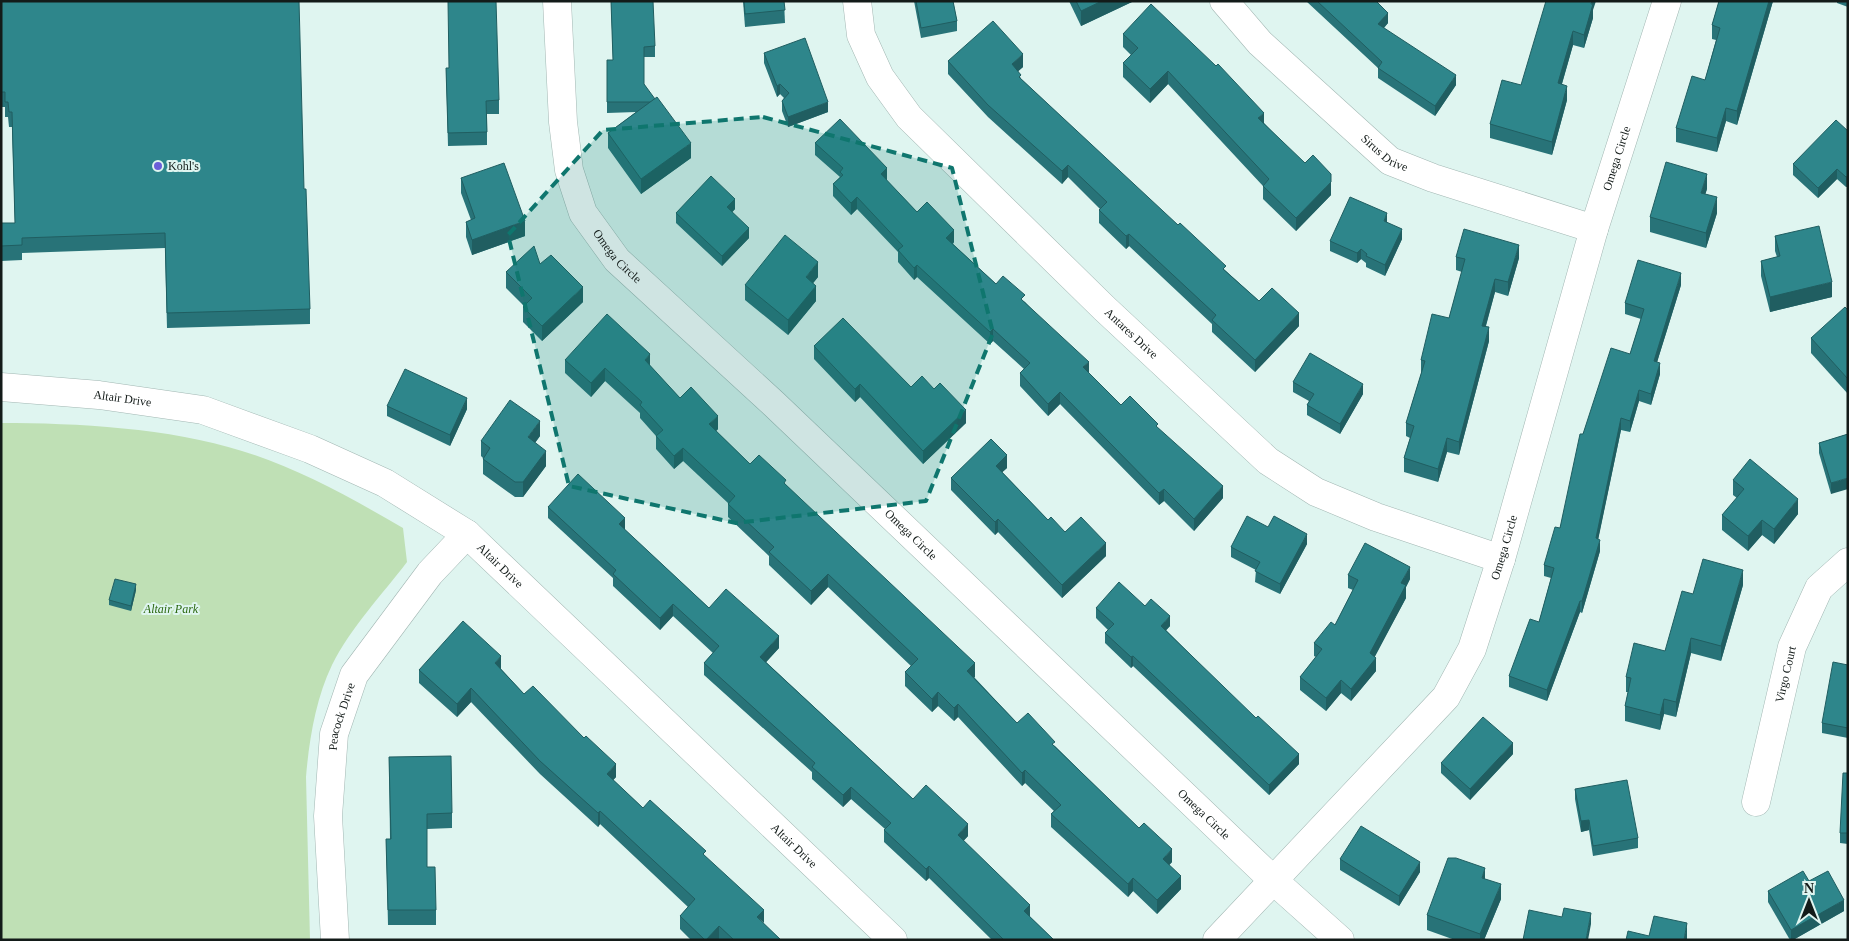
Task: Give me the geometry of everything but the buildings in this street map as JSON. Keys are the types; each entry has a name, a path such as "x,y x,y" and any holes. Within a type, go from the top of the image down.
{"street":[{"name":"Omega Circle","path":"557,1 563,122 569,170 583,212 617,260 774,404 1274,881 1446,698 1472,649 1500,559 1594,229 1667,1"},
{"name":"Antares Drive","path":"857,1 861,35 880,77 909,117 1104,308 1268,460 1316,492 1376,517 1500,559"},
{"name":"Sirus Drive","path":"1224,1 1260,43 1390,161 1433,178 1594,229"},
{"name":"Altair Drive","path":"1,387 99,395 203,410 310,449 385,483 467,534 893,940"},
{"name":"Peacock Drive","path":"334,940 328,816 334,734 354,675 430,574 467,534"},
{"name":"Virgo Court","path":"1756,802 1792,647 1818,588 1848,562"},
{"path":"1217,940 1274,881 1340,940"}],"highlighted area":[{"path":"763,117 952,168 993,333 926,501 736,523 569,486 508,235 603,130"}],"green space":[{"name":"Altair Park","path":"1,423 123,428 214,443 284,466 345,495 403,528 407,562 357,624 340,651 326,678 314,720 306,777 310,940 1,940"}],"place":[{"name":"Kohl's","path":"158,166"}]}
